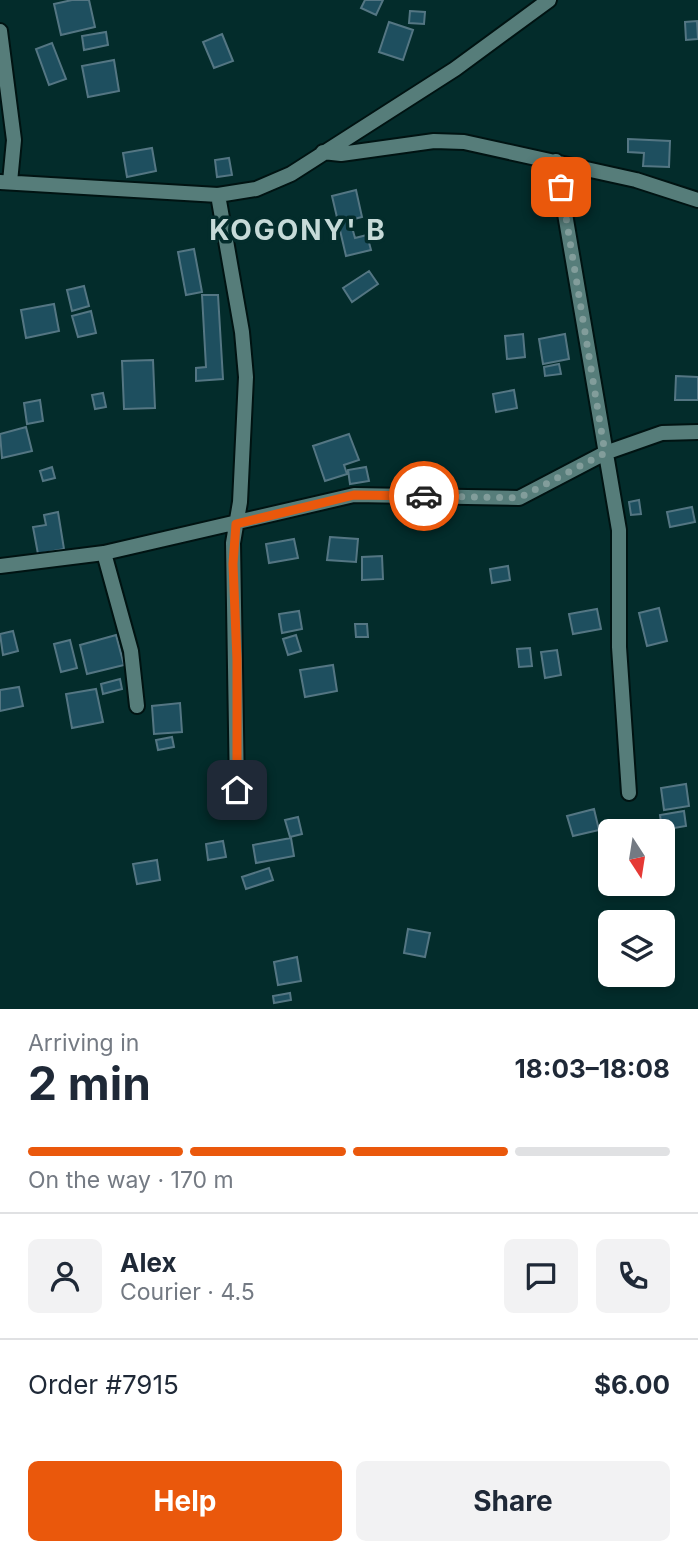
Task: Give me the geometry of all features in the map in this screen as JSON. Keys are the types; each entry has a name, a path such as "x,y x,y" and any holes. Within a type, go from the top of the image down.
{"street":[{"path":"0,31 14,140 5,182 218,195 256,189 291,174 455,69 549,0"},
{"path":"323,152 341,155 434,141 464,142 636,180 698,200"},
{"path":"556,161 619,530 619,646 629,793"},
{"path":"218,195 242,332 246,377 240,502 233,564 237,660 237,790"},
{"path":"0,566 104,553 354,495 519,498 605,453 662,433 698,432"},
{"path":"104,553 131,651 137,706"}],"building":[{"path":"89,0 95,27 61,35 54,4"},
{"path":"365,0 383,0 376,15 361,8"},
{"path":"410,11 425,12 424,24 409,23"},
{"path":"697,21 698,39 686,40 685,22"},
{"path":"389,22 413,30 403,60 379,52"},
{"path":"106,32 108,45 84,50 82,36"},
{"path":"222,34 233,61 214,68 203,42"},
{"path":"52,43 66,79 49,85 36,49"},
{"path":"114,60 119,91 88,97 82,66"},
{"path":"628,139 670,141 669,167 643,166 644,153 628,152"},
{"path":"152,148 156,171 127,177 123,153"},
{"path":"229,158 232,175 217,177 215,160"},
{"path":"356,190 362,217 350,220 355,238 367,235 371,250 346,256 332,196"},
{"path":"194,249 202,292 186,295 178,252"},
{"path":"369,271 378,284 352,302 343,288"},
{"path":"84,286 89,306 72,311 67,290"},
{"path":"202,295 218,295 223,379 196,381 196,368 206,367"},
{"path":"54,304 59,331 26,338 21,310"},
{"path":"91,311 96,333 78,337 72,316"},
{"path":"523,334 525,357 507,359 505,336"},
{"path":"565,334 569,359 543,364 539,339"},
{"path":"153,360 155,408 124,409 122,361"},
{"path":"559,364 561,374 545,376 544,367"},
{"path":"676,376 698,377 698,400 675,400"},
{"path":"514,390 517,408 496,412 493,394"},
{"path":"103,393 106,407 95,409 92,395"},
{"path":"40,400 43,421 27,424 24,403"},
{"path":"26,427 32,451 2,458 0,434"},
{"path":"349,434 359,460 344,465 347,474 325,481 313,446"},
{"path":"52,467 55,478 43,481 40,471"},
{"path":"366,467 369,481 350,484 348,470"},
{"path":"639,500 641,514 631,515 629,502"},
{"path":"692,507 695,522 670,527 667,512"},
{"path":"58,512 64,549 38,554 33,527 46,525 44,515"},
{"path":"330,537 358,539 356,562 327,560"},
{"path":"294,539 298,558 269,563 266,544"},
{"path":"382,556 383,579 362,580 362,557"},
{"path":"508,566 510,580 492,583 490,569"},
{"path":"659,608 667,641 647,646 639,613"},
{"path":"597,609 601,629 573,634 569,614"},
{"path":"299,611 302,629 282,633 279,614"},
{"path":"355,624 367,624 368,637 356,637"},
{"path":"13,631 18,651 3,655 0,634"},
{"path":"116,635 124,665 87,674 80,645"},
{"path":"296,635 301,651 288,655 283,639"},
{"path":"70,640 77,668 61,672 54,644"},
{"path":"530,648 532,666 519,667 517,649"},
{"path":"557,650 561,675 545,678 541,652"},
{"path":"333,665 337,691 305,697 300,670"},
{"path":"120,679 122,689 103,694 101,684"},
{"path":"19,687 23,706 0,711 0,690"},
{"path":"96,689 103,722 72,728 66,694"},
{"path":"180,703 182,732 154,734 152,706"},
{"path":"172,737 174,747 158,750 156,740"},
{"path":"686,784 689,806 664,810 661,788"},
{"path":"594,809 598,830 573,836 567,816"},
{"path":"684,811 686,826 676,828 676,819 661,819 660,815"},
{"path":"298,817 302,834 290,837 285,820"},
{"path":"291,838 294,856 256,863 253,845"},
{"path":"223,841 226,857 208,860 206,844"},
{"path":"157,860 160,880 137,884 133,864"},
{"path":"269,868 273,880 246,889 242,877"},
{"path":"408,929 430,933 425,957 404,953"},
{"path":"297,957 301,981 278,985 274,962"},
{"path":"290,993 291,1000 274,1003 273,996"}],"way so far":[{"path":"424,496 519,498 605,453 561,187"}],"district":[{"name":"KOGONY' B","path":"298,230"}],"route":[{"path":"237,790 237,660 233,564 236,524 354,495 424,496"}]}
